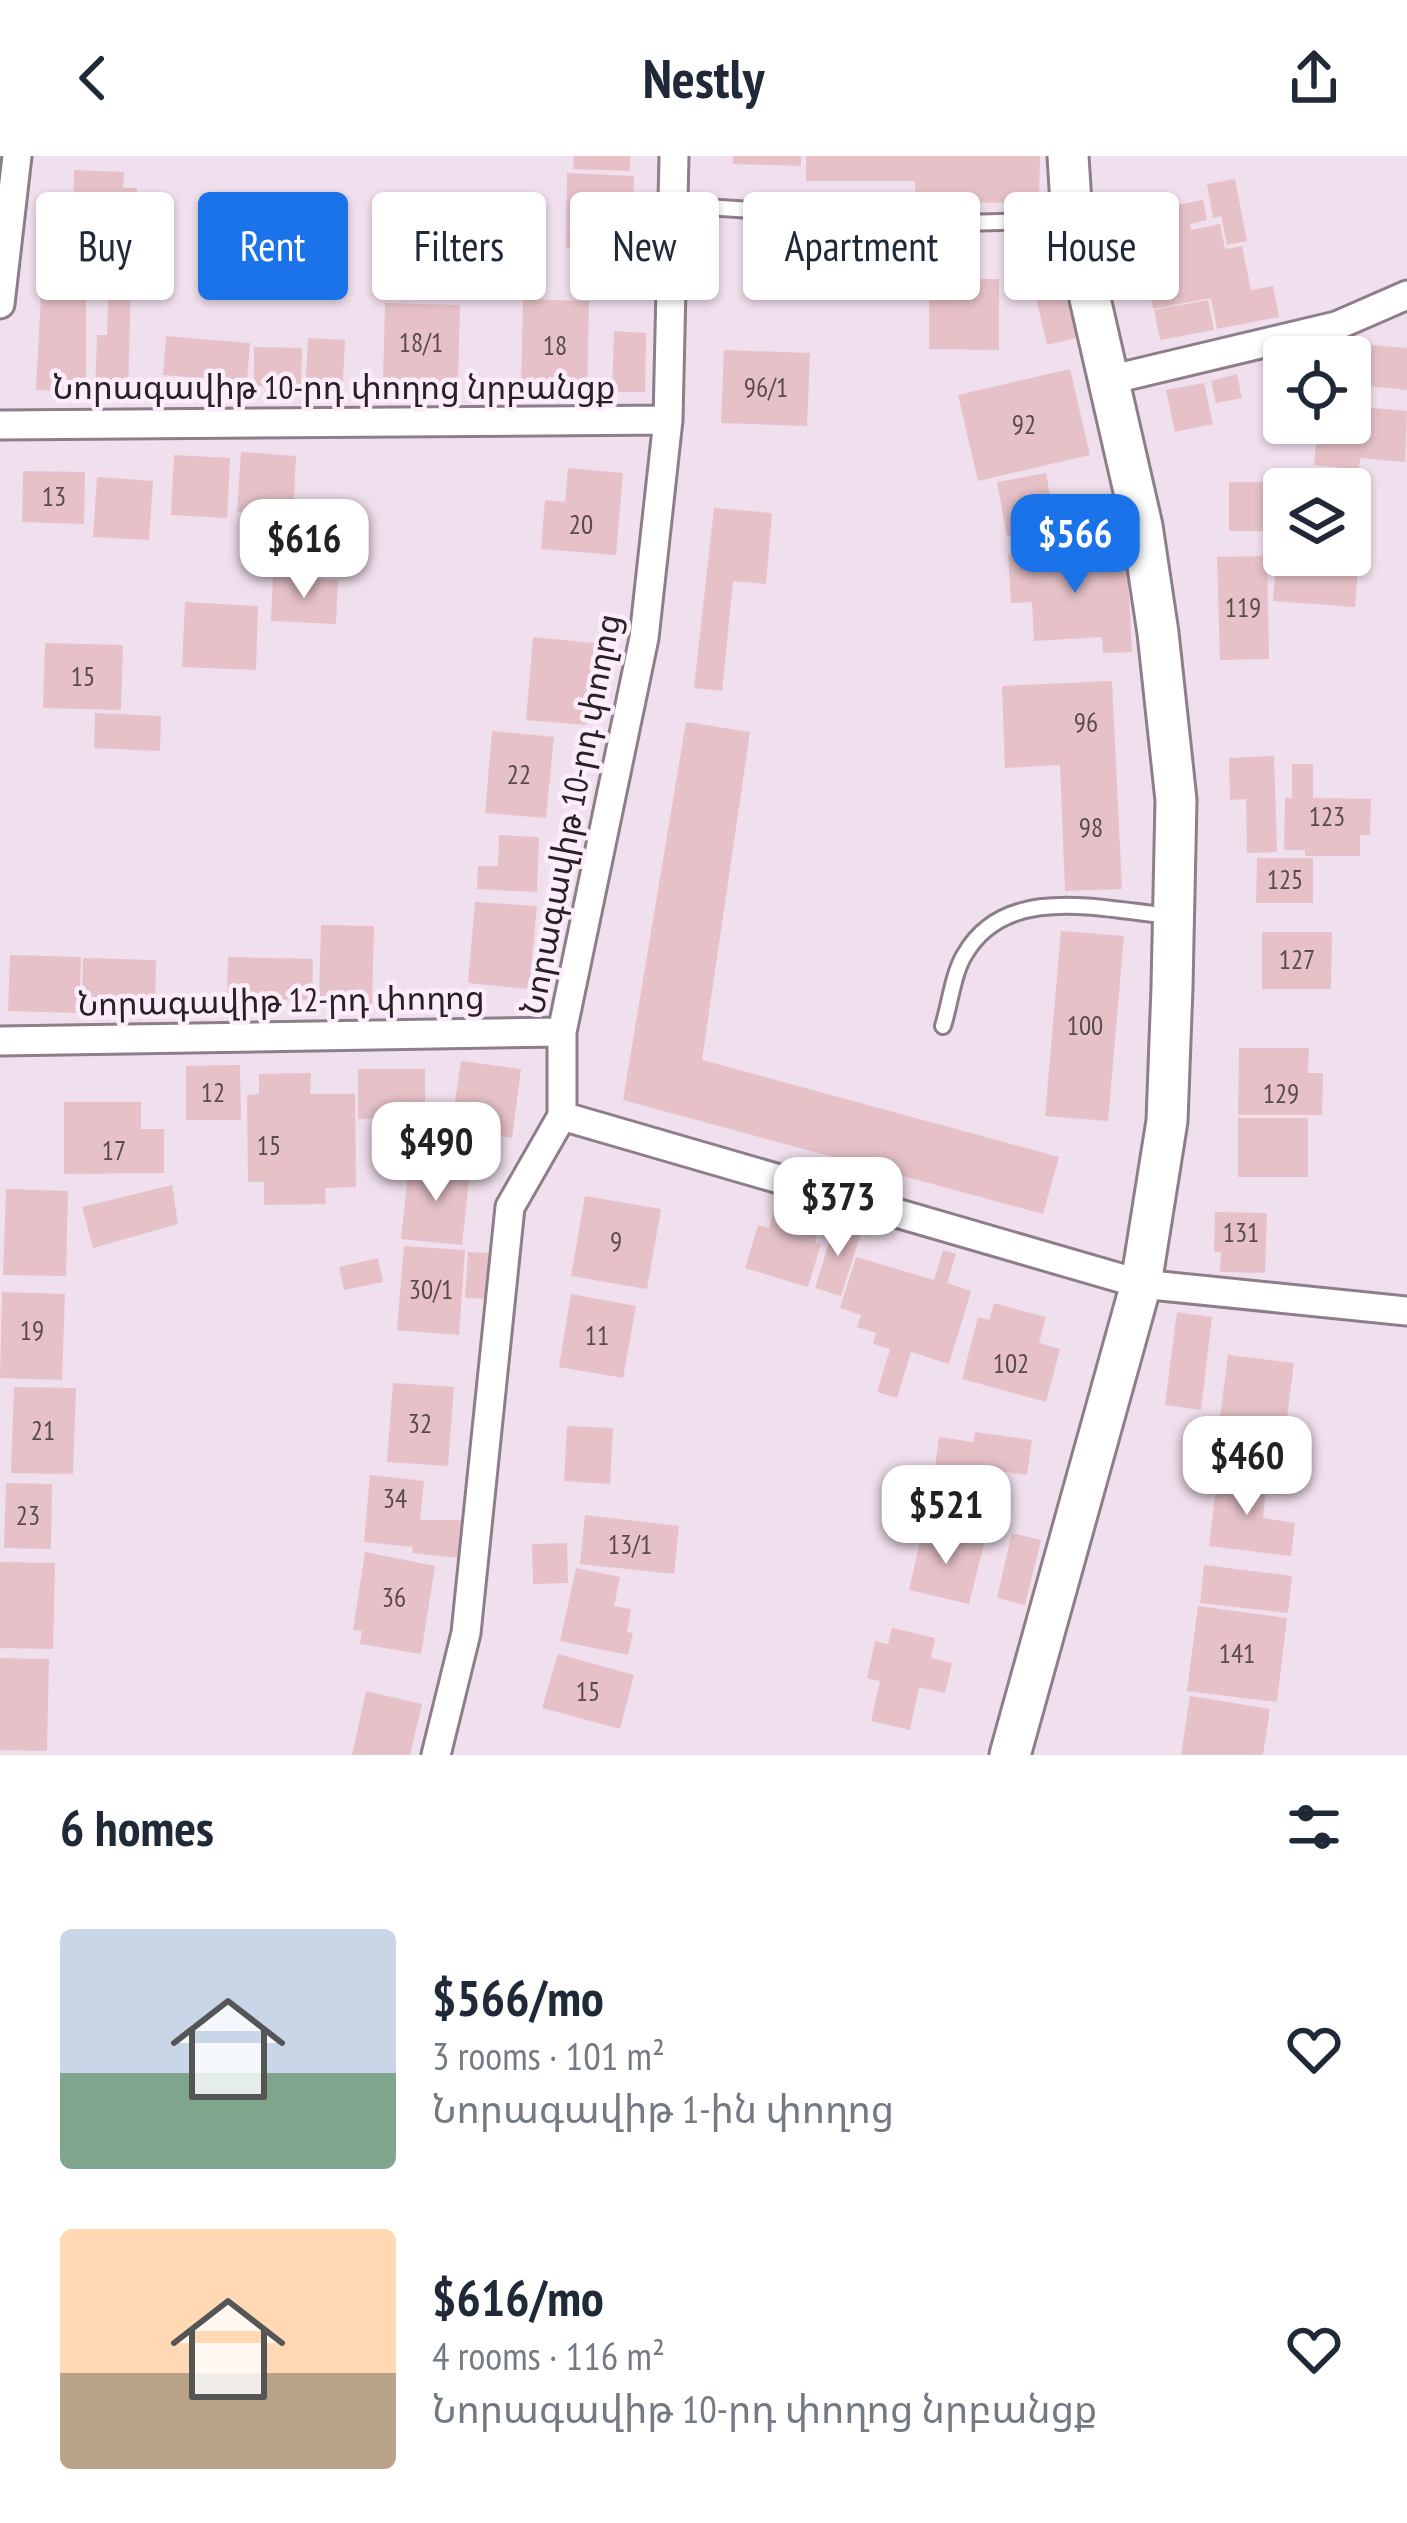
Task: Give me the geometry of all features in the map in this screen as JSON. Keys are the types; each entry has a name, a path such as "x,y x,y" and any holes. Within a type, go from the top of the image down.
{"main road":[{"path":"1068,156 1070,192"},
{"path":"1010,1755 1142,1284 1167,1121 1176,800 1142,526 1090,300"}],"street":[{"path":"0,304 17,156"},
{"name":"Նորագավիթ 10-րդ փողոց","path":"673,192 674,156"},
{"path":"1109,380 1336,326 1406,297"},
{"name":"Նորագավիթ 10-րդ փողոց","path":"436,1755 466,1633 510,1207 562,1116 562,1032 644,638 668,420 671,300"},
{"name":"Նորագավիթ 10-րդ փողոց նրբանցք","path":"0,424 668,420"},
{"name":"Նորագավիթ 12-րդ փողոց","path":"0,1041 562,1032"},
{"path":"562,1116 1142,1284 1407,1311"}],"lane":[{"path":"719,208 1004,222"},
{"path":"943,1026 964,955 998,918 1036,904 1174,916"}],"building":[{"path":"574,156 630,156 630,171 573,169"},
{"path":"733,156 801,156 801,166 733,164"},
{"path":"806,156 1040,156 1039,192 1004,192 1004,203 980,203 980,192 915,192 915,181 806,181"},
{"path":"74,170 124,172 123,188 137,188 137,192 74,192"},
{"path":"567,173 634,176 633,192 570,192 570,248 566,248"},
{"path":"1235,179 1247,241 1227,245 1221,216 1213,218 1207,184"},
{"path":"1203,200 1207,220 1190,224 1191,230 1220,224 1225,249 1242,246 1251,290 1273,286 1279,317 1217,329 1211,298 1153,309 1151,300 1179,300 1179,205"},
{"path":"980,279 999,279 999,350 929,349 929,300 980,300"},
{"path":"41,300 86,300 86,392 36,390"},
{"path":"108,300 130,300 128,394 95,394 97,335 107,335"},
{"path":"523,300 589,301 587,394 521,392"},
{"path":"1037,300 1072,300 1081,337 1047,345"},
{"path":"1208,300 1214,330 1160,340 1154,310"},
{"path":"385,303 460,305 458,384 383,382"},
{"path":"614,331 646,333 645,392 612,392"},
{"path":"166,336 250,343 247,382 163,375"},
{"path":"308,338 345,340 342,401 305,399"},
{"path":"1371,345 1407,348 1407,390 1371,386"},
{"path":"254,347 302,348 301,386 254,386"},
{"path":"724,350 810,353 807,426 721,423"},
{"path":"1070,369 1090,455 978,481 958,395"},
{"path":"1237,374 1242,398 1216,403 1211,381"},
{"path":"1204,383 1213,424 1175,432 1166,390"},
{"path":"1371,408 1407,411 1405,462 1360,458 1359,468 1314,465 1316,444 1371,444"},
{"path":"241,452 296,456 293,515 237,512"},
{"path":"174,455 230,458 227,518 171,515"},
{"path":"568,468 623,473 616,555 541,549 545,500 565,502"},
{"path":"23,471 85,472 84,524 22,522"},
{"path":"1046,473 1056,527 1007,536 997,482"},
{"path":"97,477 153,481 149,540 93,537"},
{"path":"1229,482 1263,482 1263,531 1229,531"},
{"path":"714,508 772,513 766,584 733,581 722,691 694,688"},
{"path":"1096,549 1097,558 1127,556 1132,652 1103,653 1102,637 1034,641 1032,602 1011,603 1008,554"},
{"path":"1263,556 1269,659 1220,660 1217,557"},
{"path":"1275,576 1357,576 1355,607 1273,601"},
{"path":"273,577 338,580 336,624 271,621"},
{"path":"185,602 258,606 256,670 182,667"},
{"path":"533,637 594,643 587,725 526,720"},
{"path":"45,643 123,645 121,710 43,708"},
{"path":"1112,681 1122,889 1065,891 1060,765 1005,768 1002,686"},
{"path":"95,713 161,716 160,751 94,748"},
{"path":"686,722 750,732 702,1060 1059,1157 1043,1214 623,1100"},
{"path":"492,731 554,737 546,818 485,813"},
{"path":"1274,756 1277,852 1247,853 1246,799 1230,800 1229,758"},
{"path":"1292,764 1313,764 1313,798 1371,799 1370,835 1360,835 1360,856 1305,856 1305,850 1284,850 1285,798 1292,798"},
{"path":"499,835 539,837 537,892 477,889 478,866 498,866"},
{"path":"1257,858 1313,858 1313,903 1256,903"},
{"path":"475,902 537,906 529,989 468,983"},
{"path":"321,925 374,926 372,1004 319,1002"},
{"path":"1061,931 1124,936 1108,1121 1045,1116"},
{"path":"1262,932 1332,932 1331,989 1262,989"},
{"path":"10,955 81,957 79,1013 8,1011"},
{"path":"228,957 313,959 312,1000 227,998"},
{"path":"83,958 156,960 155,1007 82,1005"},
{"path":"1239,1048 1309,1048 1308,1073 1323,1073 1322,1115 1238,1115"},
{"path":"461,1061 521,1069 512,1138 451,1128"},
{"path":"240,1065 241,1120 186,1120 186,1066"},
{"path":"358,1069 425,1069 425,1118 358,1119"},
{"path":"311,1073 310,1094 355,1094 356,1187 325,1188 326,1204 264,1205 264,1182 248,1182 247,1095 259,1094 259,1074"},
{"path":"64,1102 141,1102 141,1129 164,1129 164,1173 64,1174"},
{"path":"1238,1118 1308,1118 1308,1177 1238,1177"},
{"path":"409,1164 470,1170 462,1245 401,1239"},
{"path":"172,1185 178,1224 93,1248 82,1207"},
{"path":"6,1189 68,1191 66,1276 3,1275"},
{"path":"585,1196 661,1209 647,1289 571,1276"},
{"path":"774,1210 820,1224 815,1242 821,1244 808,1287 745,1268 758,1225 769,1228"},
{"path":"1215,1212 1267,1213 1265,1273 1220,1272 1221,1252 1214,1252"},
{"path":"836,1221 862,1230 841,1296 815,1288"},
{"path":"404,1246 465,1250 459,1335 397,1330"},
{"path":"943,1250 956,1254 947,1283 971,1291 949,1364 911,1352 897,1398 877,1392 890,1349 873,1344 876,1333 857,1327 861,1315 840,1308 856,1257 934,1280"},
{"path":"468,1252 492,1253 489,1299 465,1298"},
{"path":"378,1258 383,1282 344,1290 339,1267"},
{"path":"2,1292 65,1294 62,1380 0,1378"},
{"path":"571,1294 636,1306 623,1378 559,1367"},
{"path":"994,1303 1046,1317 1039,1343 1060,1349 1046,1402 962,1379 978,1317 989,1320"},
{"path":"1177,1312 1212,1317 1201,1410 1165,1405"},
{"path":"1228,1355 1294,1363 1281,1464 1215,1455"},
{"path":"393,1383 454,1387 448,1466 387,1462"},
{"path":"14,1387 76,1388 73,1474 11,1473"},
{"path":"567,1426 613,1428 610,1484 564,1481"},
{"path":"975,1432 1032,1440 1027,1475 985,1469 980,1504 931,1497 939,1437 973,1442"},
{"path":"1218,1472 1267,1478 1263,1518 1295,1523 1291,1556 1209,1546"},
{"path":"370,1475 424,1481 420,1520 462,1520 459,1558 364,1542"},
{"path":"6,1483 52,1484 51,1549 4,1548"},
{"path":"585,1515 679,1526 674,1574 580,1564"},
{"path":"923,1529 984,1544 969,1604 909,1590"},
{"path":"1012,1533 1041,1540 1025,1605 997,1598"},
{"path":"567,1543 568,1583 533,1584 532,1544"},
{"path":"365,1552 435,1566 421,1654 360,1644 362,1631 353,1630"},
{"path":"0,1562 55,1563 53,1649 0,1648"},
{"path":"1204,1565 1292,1576 1288,1613 1200,1603"},
{"path":"576,1568 620,1577 614,1606 631,1609 628,1655 560,1641"},
{"path":"1198,1606 1287,1618 1277,1702 1187,1691"},
{"path":"892,1628 935,1638 931,1658 952,1663 945,1693 919,1687 910,1730 871,1721 880,1681 867,1678 875,1641 888,1644"},
{"path":"558,1654 634,1675 620,1729 542,1708"},
{"path":"0,1658 49,1659 47,1751 0,1750"},
{"path":"366,1691 422,1704 410,1755 352,1755"},
{"path":"1190,1696 1270,1709 1263,1755 1181,1755"}]}
